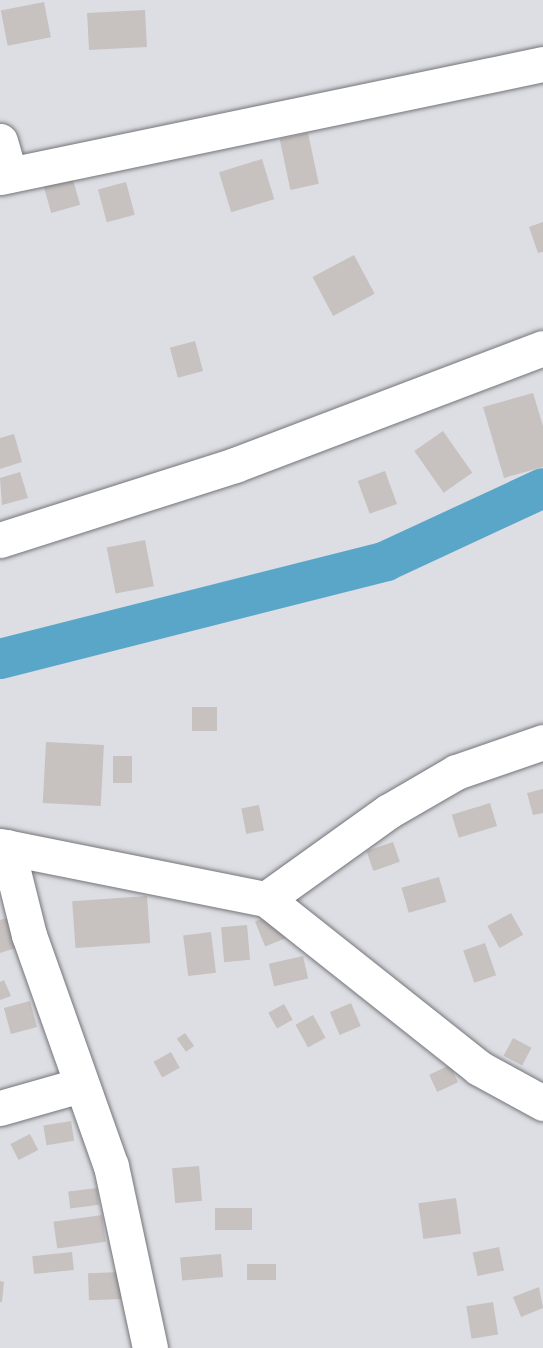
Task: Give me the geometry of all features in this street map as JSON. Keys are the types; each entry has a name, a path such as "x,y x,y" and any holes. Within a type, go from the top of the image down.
{"street":[{"path":"0,141 5,176 543,64"},
{"path":"0,540 235,465 543,348"},
{"path":"265,899 389,811 456,772 543,742"},
{"path":"150,1348 111,1166 29,935 3,847 265,899 479,1068 543,1103"},
{"path":"0,1108 81,1085"}],"building":[{"path":"44,2 51,37 8,46 1,10"},
{"path":"145,10 147,47 89,50 87,13"},
{"path":"308,133 319,184 290,190 280,139"},
{"path":"262,159 274,199 231,212 219,172"},
{"path":"71,173 80,205 51,213 42,181"},
{"path":"126,182 135,215 107,222 98,190"},
{"path":"543,222 543,252 538,253 529,227"},
{"path":"354,255 375,294 333,316 313,277"},
{"path":"195,341 203,371 178,378 170,348"},
{"path":"533,393 543,426 543,467 504,478 483,407"},
{"path":"443,431 472,473 444,493 414,451"},
{"path":"14,434 22,462 0,469 0,438"},
{"path":"385,471 397,504 370,514 358,481"},
{"path":"20,472 28,498 2,505 0,478"},
{"path":"145,540 154,586 116,594 107,547"},
{"path":"192,707 217,707 217,731 192,731"},
{"path":"46,742 104,745 101,806 43,803"},
{"path":"113,756 132,756 132,783 113,783"},
{"path":"543,789 543,813 533,815 527,793"},
{"path":"490,803 497,826 459,838 452,815"},
{"path":"259,805 264,831 246,834 241,808"},
{"path":"393,842 400,862 373,871 367,851"},
{"path":"439,877 446,902 409,913 402,888"},
{"path":"147,896 150,943 75,948 72,901"},
{"path":"281,911 291,936 265,947 255,921"},
{"path":"511,913 523,935 500,948 487,926"},
{"path":"7,918 16,948 0,953 0,920"},
{"path":"247,925 250,960 224,962 221,927"},
{"path":"211,932 216,973 188,976 183,935"},
{"path":"485,943 496,975 474,983 463,950"},
{"path":"303,956 308,978 274,986 269,964"},
{"path":"4,980 11,996 0,1000 0,982"},
{"path":"30,1001 37,1027 11,1034 4,1008"},
{"path":"351,1003 361,1026 340,1035 330,1012"},
{"path":"284,1004 293,1020 277,1028 268,1013"},
{"path":"313,1015 326,1038 308,1047 296,1025"},
{"path":"185,1033 194,1046 186,1052 177,1039"},
{"path":"513,1038 532,1048 522,1066 504,1056"},
{"path":"171,1052 180,1068 162,1077 154,1062"},
{"path":"450,1065 458,1082 437,1092 429,1075"},
{"path":"71,1121 74,1141 46,1145 43,1125"},
{"path":"30,1134 38,1150 19,1160 10,1144"},
{"path":"199,1166 202,1201 175,1203 172,1168"},
{"path":"97,1188 99,1205 70,1208 68,1192"},
{"path":"456,1198 461,1234 423,1239 418,1203"},
{"path":"215,1208 252,1208 252,1230 215,1230"},
{"path":"102,1215 106,1242 57,1249 53,1222"},
{"path":"499,1247 504,1270 478,1276 473,1253"},
{"path":"72,1252 74,1270 34,1274 32,1256"},
{"path":"221,1254 223,1277 182,1280 180,1258"},
{"path":"247,1264 276,1264 276,1280 247,1280"},
{"path":"122,1272 123,1299 89,1300 88,1273"},
{"path":"0,1281 4,1282 2,1302 0,1302"},
{"path":"539,1287 543,1308 521,1317 513,1297"},
{"path":"493,1302 498,1335 471,1339 466,1306"}],"waterway":[{"path":"0,659 386,561 543,488"}]}
